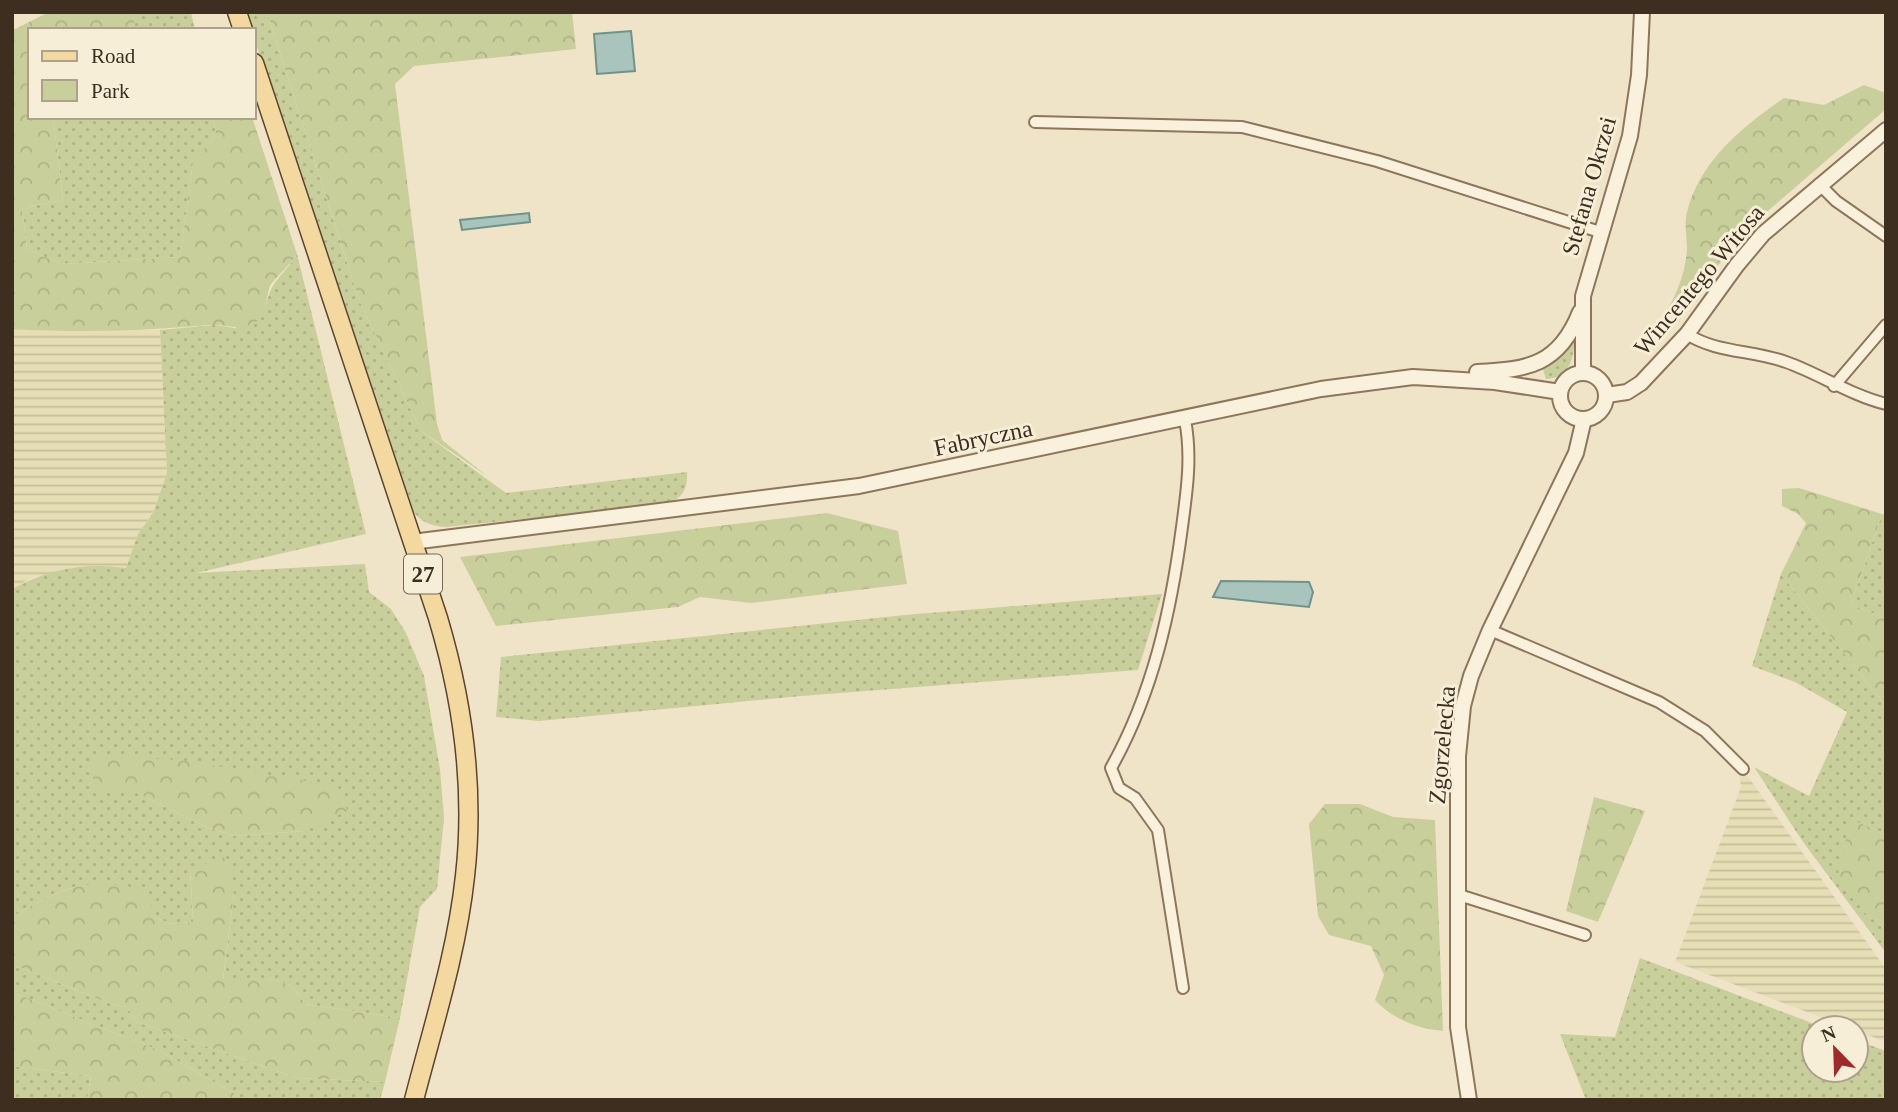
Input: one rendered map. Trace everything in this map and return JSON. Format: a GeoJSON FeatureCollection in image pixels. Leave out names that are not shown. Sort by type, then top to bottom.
{"type":"FeatureCollection","features":[{"type":"Feature","properties":{"kind":"main road","name":"27"},"geometry":{"type":"LineString","coordinates":[[256,70],[438,618],[458,695],[465,741],[468,830],[465,877],[452,953],[414,1100]]}},
{"type":"Feature","properties":{"kind":"street","name":"Stefana Okrzei"},"geometry":{"type":"LineString","coordinates":[[1583,373],[1582,308],[1600,232],[1630,136],[1639,75],[1642,12]]}},
{"type":"Feature","properties":{"kind":"street"},"geometry":{"type":"LineString","coordinates":[[1035,122],[1242,127],[1377,161],[1600,232]]}},
{"type":"Feature","properties":{"kind":"street","name":"Wincentego Witosa"},"geometry":{"type":"LineString","coordinates":[[1607,395],[1628,392],[1641,383],[1687,334],[1763,234],[1886,130]]}},
{"type":"Feature","properties":{"kind":"street"},"geometry":{"type":"LineString","coordinates":[[1819,184],[1836,201],[1886,236]]}},
{"type":"Feature","properties":{"kind":"street"},"geometry":{"type":"LineString","coordinates":[[1447,378],[1469,372],[1506,372],[1535,364],[1565,340],[1582,308]]}},
{"type":"Feature","properties":{"kind":"street"},"geometry":{"type":"LineString","coordinates":[[1834,386],[1886,325]]}},
{"type":"Feature","properties":{"kind":"street"},"geometry":{"type":"LineString","coordinates":[[1687,334],[1700,342],[1786,362],[1834,386],[1886,404]]}},
{"type":"Feature","properties":{"kind":"street"},"geometry":{"type":"LineString","coordinates":[[1583,373],[1597,377],[1607,395],[1602,410],[1584,419],[1566,411],[1560,392],[1568,378],[1583,373]]}},
{"type":"Feature","properties":{"kind":"street","name":"Fabryczna"},"geometry":{"type":"LineString","coordinates":[[412,542],[859,486],[1185,420],[1321,388],[1380,379],[1447,378],[1560,392]]}},
{"type":"Feature","properties":{"kind":"street","name":"Zgorzelecka"},"geometry":{"type":"LineString","coordinates":[[1469,1100],[1458,1027],[1458,755],[1463,706],[1471,676],[1490,630],[1583,435],[1584,419]]}},
{"type":"Feature","properties":{"kind":"street"},"geometry":{"type":"LineString","coordinates":[[1183,988],[1158,830],[1135,798],[1119,788],[1111,768],[1126,741],[1149,682],[1165,629],[1191,449],[1185,420]]}},
{"type":"Feature","properties":{"kind":"street"},"geometry":{"type":"LineString","coordinates":[[1490,630],[1659,702],[1704,731],[1743,769]]}},
{"type":"Feature","properties":{"kind":"street"},"geometry":{"type":"LineString","coordinates":[[1459,895],[1586,935]]}},
{"type":"Feature","properties":{"kind":"shaded area"},"geometry":{"type":"Polygon","coordinates":[[[12,329],[160,330],[167,473],[153,513],[138,534],[126,568],[33,577],[12,589],[12,329]]]}},
{"type":"Feature","properties":{"kind":"shaded area"},"geometry":{"type":"Polygon","coordinates":[[[1739,770],[1749,778],[1886,969],[1886,1042],[1870,1036],[1870,1014],[1812,1014],[1675,962],[1741,787],[1739,770]]]}},
{"type":"Feature","properties":{"kind":"green space"},"geometry":{"type":"Polygon","coordinates":[[[49,12],[132,12],[135,24],[128,28],[28,28],[28,119],[53,119],[63,200],[22,208],[27,249],[61,264],[180,257],[193,162],[216,135],[213,119],[253,119],[297,254],[270,286],[264,309],[257,321],[240,327],[210,325],[86,331],[12,329],[12,26],[15,29],[49,12]]]}},
{"type":"Feature","properties":{"kind":"green space"},"geometry":{"type":"Polygon","coordinates":[[[132,12],[191,12],[195,28],[128,28],[135,24],[132,12]]]}},
{"type":"Feature","properties":{"kind":"green space"},"geometry":{"type":"Polygon","coordinates":[[[245,12],[267,12],[359,300],[421,431],[506,493],[687,472],[686,485],[678,498],[660,505],[446,527],[428,524],[415,514],[408,504],[256,44],[256,28],[250,28],[245,12]]]}},
{"type":"Feature","properties":{"kind":"green space"},"geometry":{"type":"Polygon","coordinates":[[[267,12],[572,12],[576,49],[414,66],[395,84],[437,424],[442,440],[487,476],[421,431],[359,300],[267,12]]]}},
{"type":"Feature","properties":{"kind":"green space"},"geometry":{"type":"Polygon","coordinates":[[[1864,85],[1886,93],[1886,109],[1739,236],[1679,321],[1667,311],[1685,266],[1687,212],[1701,177],[1712,161],[1738,133],[1784,98],[1824,105],[1864,85]]]}},
{"type":"Feature","properties":{"kind":"green space"},"geometry":{"type":"Polygon","coordinates":[[[53,119],[213,119],[216,135],[193,163],[180,257],[61,264],[27,249],[22,208],[63,200],[53,119]]]}},
{"type":"Feature","properties":{"kind":"green space"},"geometry":{"type":"Polygon","coordinates":[[[297,254],[366,534],[196,573],[365,564],[369,592],[391,609],[406,633],[424,676],[440,769],[444,818],[437,889],[420,907],[400,1018],[305,1004],[291,985],[266,978],[223,980],[234,894],[190,870],[193,922],[171,924],[154,917],[148,897],[91,886],[64,890],[12,917],[12,589],[39,576],[67,569],[96,566],[126,568],[138,534],[153,513],[167,473],[160,330],[214,325],[235,328],[266,305],[275,283],[297,254]],[[133,791],[209,828],[235,836],[304,831],[133,791]]]}},
{"type":"Feature","properties":{"kind":"green space"},"geometry":{"type":"Polygon","coordinates":[[[1575,337],[1569,366],[1561,375],[1546,379],[1542,366],[1575,337]]]}},
{"type":"Feature","properties":{"kind":"green space"},"geometry":{"type":"Polygon","coordinates":[[[1799,488],[1882,514],[1851,604],[1886,619],[1886,706],[1781,574],[1806,523],[1798,514],[1782,506],[1782,489],[1799,488]]]}},
{"type":"Feature","properties":{"kind":"green space"},"geometry":{"type":"Polygon","coordinates":[[[827,513],[898,531],[907,584],[751,603],[700,597],[678,607],[496,626],[460,557],[827,513]]]}},
{"type":"Feature","properties":{"kind":"green space"},"geometry":{"type":"Polygon","coordinates":[[[1882,514],[1886,515],[1886,619],[1851,604],[1882,514]]]}},
{"type":"Feature","properties":{"kind":"green space"},"geometry":{"type":"Polygon","coordinates":[[[1781,574],[1886,706],[1886,835],[1852,820],[1863,911],[1886,930],[1886,953],[1803,842],[1754,767],[1809,796],[1847,712],[1795,682],[1752,666],[1781,574]]]}},
{"type":"Feature","properties":{"kind":"green space"},"geometry":{"type":"Polygon","coordinates":[[[1162,594],[1138,670],[801,696],[539,721],[496,717],[501,657],[905,615],[1162,594]]]}},
{"type":"Feature","properties":{"kind":"green space"},"geometry":{"type":"Polygon","coordinates":[[[93,755],[180,760],[337,786],[347,811],[304,831],[235,836],[209,828],[133,791],[93,790],[93,755]]]}},
{"type":"Feature","properties":{"kind":"green space"},"geometry":{"type":"Polygon","coordinates":[[[1594,797],[1645,811],[1598,922],[1566,911],[1594,797]]]}},
{"type":"Feature","properties":{"kind":"green space"},"geometry":{"type":"Polygon","coordinates":[[[1325,804],[1360,804],[1393,817],[1435,820],[1443,1031],[1406,1022],[1382,1007],[1375,1000],[1384,975],[1371,946],[1329,935],[1318,916],[1309,824],[1325,804]]]}},
{"type":"Feature","properties":{"kind":"green space"},"geometry":{"type":"Polygon","coordinates":[[[1851,819],[1886,835],[1886,930],[1863,911],[1838,872],[1851,819]]]}},
{"type":"Feature","properties":{"kind":"green space"},"geometry":{"type":"Polygon","coordinates":[[[226,857],[234,894],[223,979],[266,978],[291,985],[305,1004],[400,1018],[385,1082],[297,1078],[137,1022],[127,1007],[111,1004],[12,964],[12,917],[50,896],[75,887],[118,885],[142,891],[148,897],[154,917],[171,924],[193,922],[190,869],[226,857]]]}},
{"type":"Feature","properties":{"kind":"green space"},"geometry":{"type":"Polygon","coordinates":[[[1640,958],[1800,1019],[1800,1084],[1870,1084],[1870,1045],[1886,1051],[1886,1100],[1586,1100],[1560,1034],[1615,1037],[1640,958]]]}},
{"type":"Feature","properties":{"kind":"green space"},"geometry":{"type":"Polygon","coordinates":[[[12,964],[111,1004],[127,1007],[137,1022],[297,1078],[385,1082],[380,1100],[246,1100],[158,1050],[14,993],[12,964]]]}},
{"type":"Feature","properties":{"kind":"green space"},"geometry":{"type":"Polygon","coordinates":[[[12,992],[158,1050],[246,1100],[87,1100],[91,1076],[12,1066],[12,992]]]}},
{"type":"Feature","properties":{"kind":"green space"},"geometry":{"type":"Polygon","coordinates":[[[12,1066],[91,1076],[87,1100],[12,1100],[12,1066]]]}},
{"type":"Feature","properties":{"kind":"water"},"geometry":{"type":"Polygon","coordinates":[[[631,31],[635,71],[597,74],[594,34],[631,31]]]}},
{"type":"Feature","properties":{"kind":"water"},"geometry":{"type":"Polygon","coordinates":[[[529,213],[530,222],[462,230],[460,220],[529,213]]]}},
{"type":"Feature","properties":{"kind":"water"},"geometry":{"type":"Polygon","coordinates":[[[1221,581],[1309,582],[1313,592],[1309,607],[1213,597],[1221,581]]]}}]}
